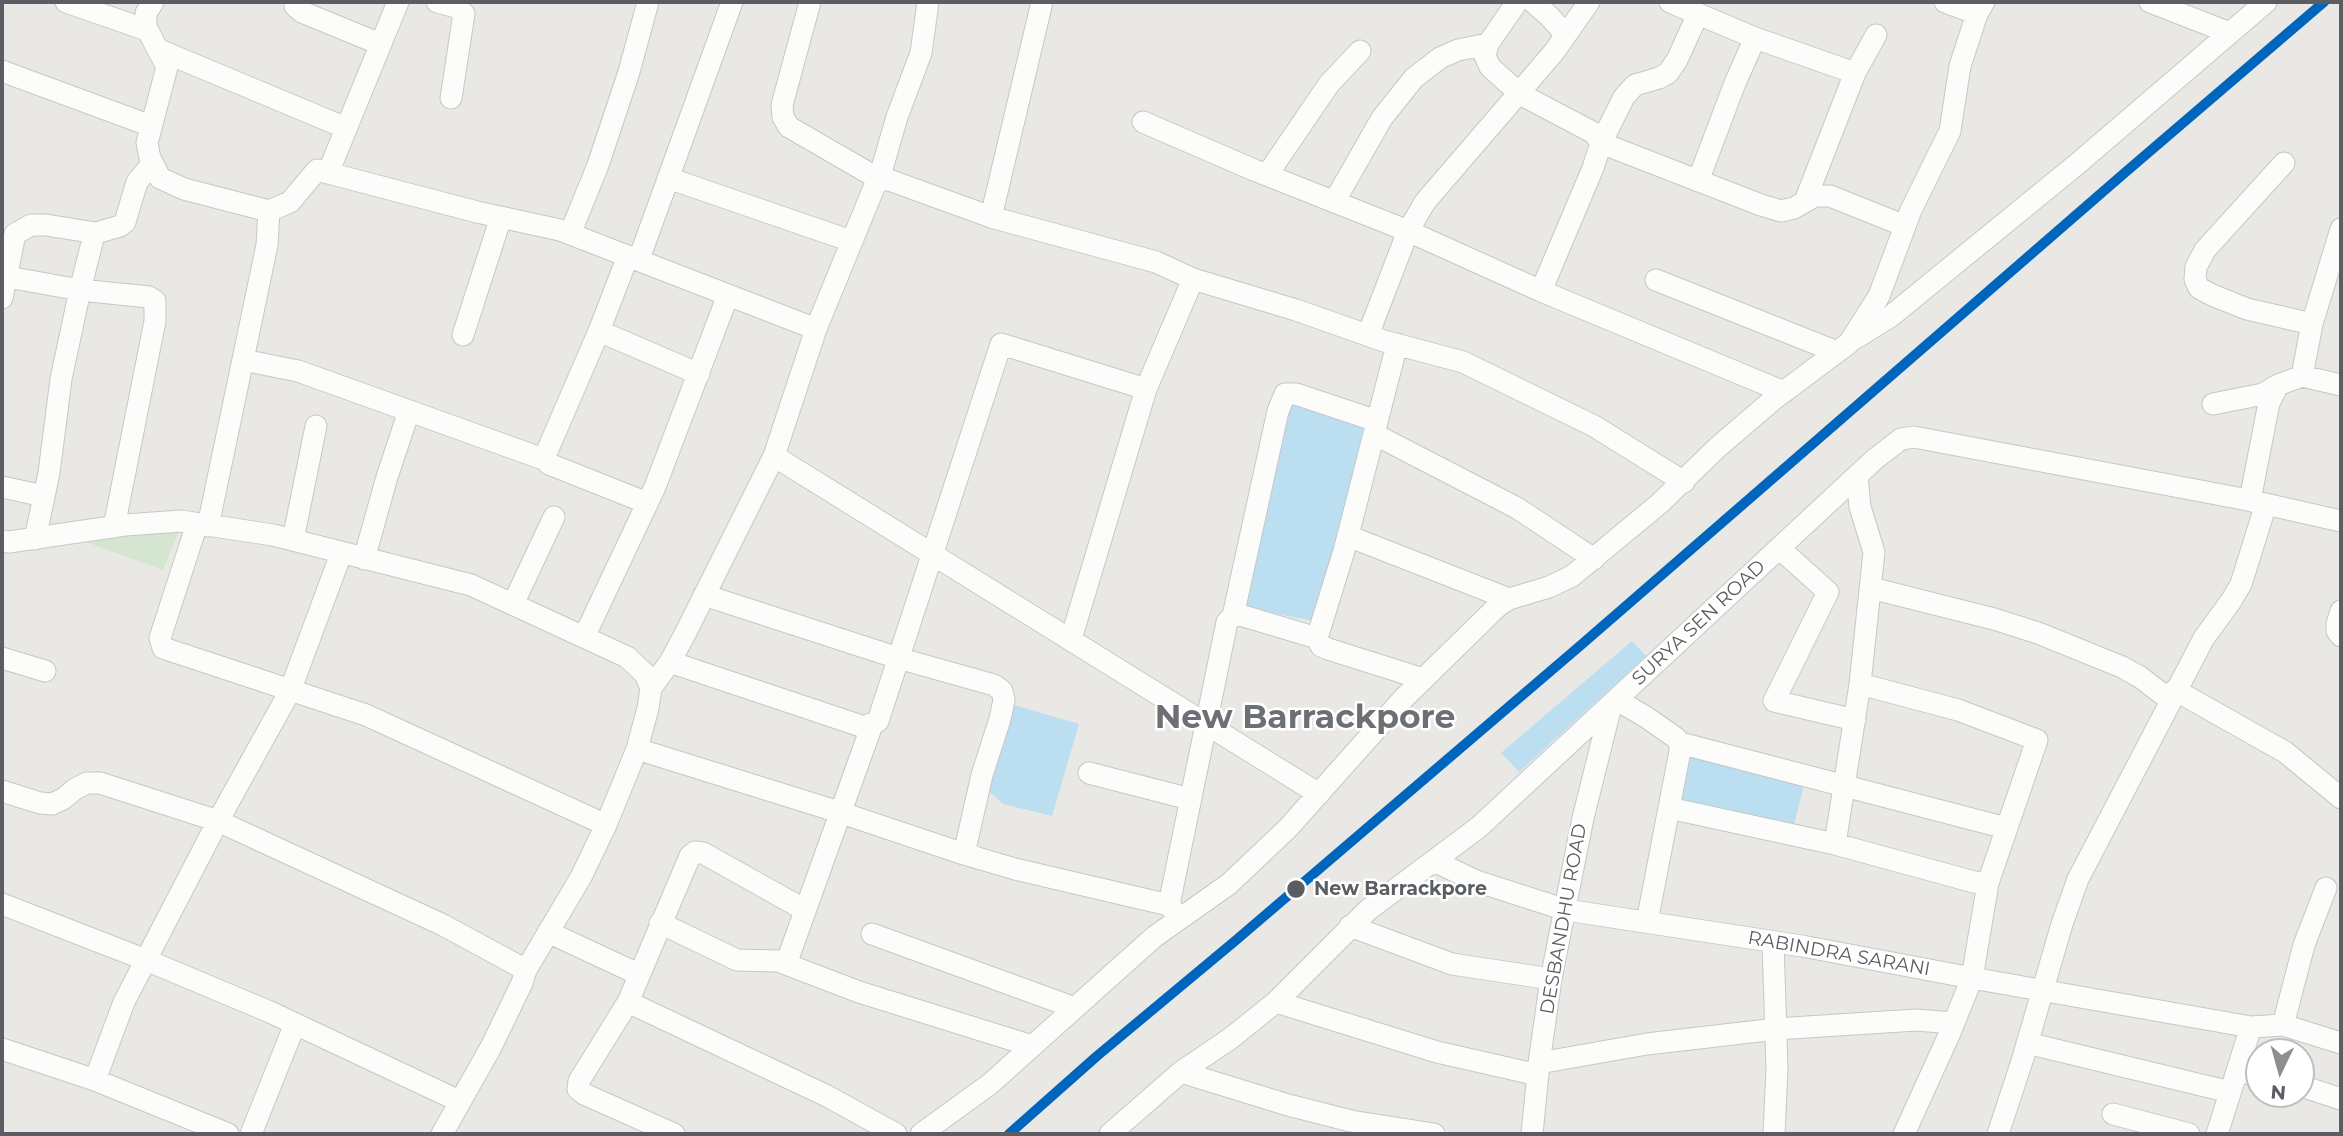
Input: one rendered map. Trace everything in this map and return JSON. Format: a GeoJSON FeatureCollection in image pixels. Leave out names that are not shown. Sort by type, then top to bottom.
{"type":"FeatureCollection","features":[{"type":"Feature","properties":{"kind":"street"},"geometry":{"type":"LineString","coordinates":[[66,2],[346,128]]}},
{"type":"Feature","properties":{"kind":"street"},"geometry":{"type":"LineString","coordinates":[[153,2],[146,13],[152,39],[167,67],[147,143],[152,163],[160,178],[184,189],[269,211],[290,202],[317,170],[569,234],[816,329]]}},
{"type":"Feature","properties":{"kind":"street"},"geometry":{"type":"LineString","coordinates":[[295,2],[295,6],[302,12],[380,44]]}},
{"type":"Feature","properties":{"kind":"street"},"geometry":{"type":"LineString","coordinates":[[328,173],[398,2]]}},
{"type":"Feature","properties":{"kind":"street"},"geometry":{"type":"LineString","coordinates":[[438,2],[456,7],[464,14],[452,98]]}},
{"type":"Feature","properties":{"kind":"street"},"geometry":{"type":"LineString","coordinates":[[569,234],[598,165],[629,72],[648,2]]}},
{"type":"Feature","properties":{"kind":"street"},"geometry":{"type":"LineString","coordinates":[[546,460],[545,456],[599,331],[668,178],[733,2]]}},
{"type":"Feature","properties":{"kind":"street"},"geometry":{"type":"LineString","coordinates":[[810,2],[782,105],[783,117],[789,127],[879,179],[991,218],[1156,262],[1193,279],[1397,344],[1463,362],[1594,426],[1684,482]]}},
{"type":"Feature","properties":{"kind":"street"},"geometry":{"type":"LineString","coordinates":[[442,1134],[491,1047],[522,984],[526,970],[581,877],[637,749],[651,688],[670,662],[774,456],[816,329],[879,179],[897,117],[921,53],[928,2]]}},
{"type":"Feature","properties":{"kind":"street"},"geometry":{"type":"LineString","coordinates":[[991,218],[1042,2]]}},
{"type":"Feature","properties":{"kind":"street"},"geometry":{"type":"LineString","coordinates":[[1517,2],[1488,44],[1485,56],[1490,67],[1520,94],[1594,133],[1601,143],[1781,211],[1794,208],[1815,196],[1830,196],[1905,226]]}},
{"type":"Feature","properties":{"kind":"street"},"geometry":{"type":"LineString","coordinates":[[1533,2],[1566,36]]}},
{"type":"Feature","properties":{"kind":"street"},"geometry":{"type":"LineString","coordinates":[[1368,335],[1408,231],[1425,202],[1520,94],[1589,2]]}},
{"type":"Feature","properties":{"kind":"street"},"geometry":{"type":"LineString","coordinates":[[1670,2],[1707,11],[1755,38],[1855,73]]}},
{"type":"Feature","properties":{"kind":"street"},"geometry":{"type":"LineString","coordinates":[[1843,347],[1879,296],[1905,226],[1950,131],[1960,66],[1980,8],[1945,2]]}},
{"type":"Feature","properties":{"kind":"street"},"geometry":{"type":"LineString","coordinates":[[2150,2],[2230,33]]}},
{"type":"Feature","properties":{"kind":"street"},"geometry":{"type":"LineString","coordinates":[[920,1134],[990,1084],[1154,937],[1174,912],[1229,884],[1288,828],[1404,698],[1498,606],[1509,599],[1549,587],[1572,576],[1594,559],[1684,482],[1718,447],[1784,392],[1843,347],[1891,316],[1985,240],[2266,2]]}},
{"type":"Feature","properties":{"kind":"street"},"geometry":{"type":"LineString","coordinates":[[1541,291],[1601,143],[1624,97],[1635,85],[1668,73],[1707,11]]}},
{"type":"Feature","properties":{"kind":"street"},"geometry":{"type":"LineString","coordinates":[[1805,201],[1855,73],[1876,35]]}},
{"type":"Feature","properties":{"kind":"street"},"geometry":{"type":"LineString","coordinates":[[1698,181],[1755,38]]}},
{"type":"Feature","properties":{"kind":"street"},"geometry":{"type":"LineString","coordinates":[[1334,202],[1382,118],[1414,78],[1440,58],[1458,50],[1488,44]]}},
{"type":"Feature","properties":{"kind":"street"},"geometry":{"type":"LineString","coordinates":[[1267,175],[1329,84],[1360,51]]}},
{"type":"Feature","properties":{"kind":"street"},"geometry":{"type":"LineString","coordinates":[[2,71],[151,125]]}},
{"type":"Feature","properties":{"kind":"street"},"geometry":{"type":"LineString","coordinates":[[1143,122],[1408,231],[1541,291],[1784,392]]}},
{"type":"Feature","properties":{"kind":"street"},"geometry":{"type":"LineString","coordinates":[[114,527],[155,321],[155,301],[149,297],[3,284],[15,234],[31,225],[96,233],[120,226],[125,222],[137,182],[152,163]]}},
{"type":"Feature","properties":{"kind":"street"},"geometry":{"type":"LineString","coordinates":[[2284,163],[2205,250],[2196,267],[2195,278],[2199,288],[2211,295],[2247,309],[2312,324]]}},
{"type":"Feature","properties":{"kind":"street"},"geometry":{"type":"LineString","coordinates":[[668,178],[851,241]]}},
{"type":"Feature","properties":{"kind":"street"},"geometry":{"type":"LineString","coordinates":[[269,211],[267,245],[243,360],[203,525],[160,644],[163,648],[366,715],[606,825]]}},
{"type":"Feature","properties":{"kind":"street"},"geometry":{"type":"LineString","coordinates":[[463,335],[501,217]]}},
{"type":"Feature","properties":{"kind":"street"},"geometry":{"type":"LineString","coordinates":[[2302,376],[2312,324],[2341,229]]}},
{"type":"Feature","properties":{"kind":"street"},"geometry":{"type":"LineString","coordinates":[[35,539],[54,439],[61,379],[80,290],[96,233]]}},
{"type":"Feature","properties":{"kind":"street"},"geometry":{"type":"LineString","coordinates":[[1071,639],[1146,389],[1193,279]]}},
{"type":"Feature","properties":{"kind":"street"},"geometry":{"type":"LineString","coordinates":[[1657,280],[1843,347]]}},
{"type":"Feature","properties":{"kind":"street"},"geometry":{"type":"LineString","coordinates":[[584,637],[647,503],[728,295]]}},
{"type":"Feature","properties":{"kind":"street"},"geometry":{"type":"LineString","coordinates":[[599,331],[699,374]]}},
{"type":"Feature","properties":{"kind":"street"},"geometry":{"type":"LineString","coordinates":[[670,662],[864,727],[872,725],[878,721],[1001,344],[1146,389]]}},
{"type":"Feature","properties":{"kind":"street"},"geometry":{"type":"LineString","coordinates":[[1397,344],[1348,536],[1317,638],[1321,646],[1328,649],[1423,679]]}},
{"type":"Feature","properties":{"kind":"street"},"geometry":{"type":"LineString","coordinates":[[243,360],[299,372],[410,411],[546,460],[549,464],[647,503]]}},
{"type":"Feature","properties":{"kind":"street"},"geometry":{"type":"LineString","coordinates":[[2213,404],[2263,394],[2302,376],[2341,385]]}},
{"type":"Feature","properties":{"kind":"street"},"geometry":{"type":"LineString","coordinates":[[1998,1134],[2078,879],[2204,638],[2241,584],[2258,502],[2269,403],[2278,385]]}},
{"type":"Feature","properties":{"kind":"street"},"geometry":{"type":"LineString","coordinates":[[1174,912],[1190,799],[1227,622],[1233,616],[1278,411],[1285,394],[1296,394],[1375,427],[1517,508],[1594,559]]}},
{"type":"Feature","properties":{"kind":"street"},"geometry":{"type":"LineString","coordinates":[[364,559],[387,477],[410,411]]}},
{"type":"Feature","properties":{"kind":"street"},"geometry":{"type":"LineString","coordinates":[[293,540],[316,426]]}},
{"type":"Feature","properties":{"kind":"street","name":"SURYA SEN ROAD"},"geometry":{"type":"LineString","coordinates":[[1110,1134],[1131,1124],[1155,1094],[1181,1072],[1231,1038],[1276,1002],[1368,910],[1479,827],[1857,476],[1901,439],[1914,437],[2258,502],[2341,521]]}},
{"type":"Feature","properties":{"kind":"street"},"geometry":{"type":"LineString","coordinates":[[774,456],[1319,794]]}},
{"type":"Feature","properties":{"kind":"street"},"geometry":{"type":"LineString","coordinates":[[1835,844],[1860,684],[1874,552],[1860,507],[1857,476]]}},
{"type":"Feature","properties":{"kind":"street"},"geometry":{"type":"LineString","coordinates":[[2,487],[44,496]]}},
{"type":"Feature","properties":{"kind":"street"},"geometry":{"type":"LineString","coordinates":[[513,604],[554,517]]}},
{"type":"Feature","properties":{"kind":"street"},"geometry":{"type":"LineString","coordinates":[[2,541],[181,522],[273,535],[471,585],[627,657],[645,674],[651,688]]}},
{"type":"Feature","properties":{"kind":"street"},"geometry":{"type":"LineString","coordinates":[[1348,536],[1509,599]]}},
{"type":"Feature","properties":{"kind":"street"},"geometry":{"type":"LineString","coordinates":[[1779,548],[1828,592],[1774,701],[1855,720]]}},
{"type":"Feature","properties":{"kind":"street"},"geometry":{"type":"LineString","coordinates":[[95,1080],[124,1002],[218,821],[290,691],[341,554]]}},
{"type":"Feature","properties":{"kind":"street"},"geometry":{"type":"LineString","coordinates":[[1871,588],[1994,619],[2038,633],[2122,667],[2285,752],[2341,798]]}},
{"type":"Feature","properties":{"kind":"street"},"geometry":{"type":"LineString","coordinates":[[704,595],[898,658],[994,685],[1002,691],[1002,710],[982,775],[964,854]]}},
{"type":"Feature","properties":{"kind":"street"},"geometry":{"type":"LineString","coordinates":[[2341,611],[2337,631],[2341,636]]}},
{"type":"Feature","properties":{"kind":"street"},"geometry":{"type":"LineString","coordinates":[[1233,616],[1240,615],[1317,638]]}},
{"type":"Feature","properties":{"kind":"street"},"geometry":{"type":"LineString","coordinates":[[2,658],[46,671]]}},
{"type":"Feature","properties":{"kind":"street"},"geometry":{"type":"LineString","coordinates":[[1860,684],[1958,710],[2036,740],[1988,883],[1972,978],[1904,1134]]}},
{"type":"Feature","properties":{"kind":"street"},"geometry":{"type":"LineString","coordinates":[[1614,703],[1646,716],[1680,743],[2007,828]]}},
{"type":"Feature","properties":{"kind":"street","name":"DESBANDHU ROAD"},"geometry":{"type":"LineString","coordinates":[[1532,1134],[1552,979],[1583,818],[1614,703]]}},
{"type":"Feature","properties":{"kind":"street"},"geometry":{"type":"LineString","coordinates":[[786,964],[872,725]]}},
{"type":"Feature","properties":{"kind":"street"},"geometry":{"type":"LineString","coordinates":[[1647,922],[1680,743]]}},
{"type":"Feature","properties":{"kind":"street"},"geometry":{"type":"LineString","coordinates":[[637,749],[964,854],[1174,912]]}},
{"type":"Feature","properties":{"kind":"street"},"geometry":{"type":"LineString","coordinates":[[1089,773],[1190,799]]}},
{"type":"Feature","properties":{"kind":"street"},"geometry":{"type":"LineString","coordinates":[[2,791],[52,804],[87,783],[100,783],[218,821],[443,925],[526,970]]}},
{"type":"Feature","properties":{"kind":"street"},"geometry":{"type":"LineString","coordinates":[[1669,808],[1835,844],[1974,882],[1988,883]]}},
{"type":"Feature","properties":{"kind":"street"},"geometry":{"type":"LineString","coordinates":[[674,1134],[578,1089],[579,1081],[628,1002],[690,856],[695,852],[703,853],[805,909]]}},
{"type":"Feature","properties":{"kind":"street","name":"RABINDRA SARANI"},"geometry":{"type":"LineString","coordinates":[[1434,861],[1488,886],[1566,910],[1773,942],[2251,1027],[2283,1025]]}},
{"type":"Feature","properties":{"kind":"street"},"geometry":{"type":"LineString","coordinates":[[2326,888],[2304,945],[2283,1025],[2341,1043]]}},
{"type":"Feature","properties":{"kind":"street"},"geometry":{"type":"LineString","coordinates":[[2,904],[146,960],[295,1024],[459,1101]]}},
{"type":"Feature","properties":{"kind":"street"},"geometry":{"type":"LineString","coordinates":[[660,923],[737,960],[771,960],[786,964],[859,992],[1032,1046]]}},
{"type":"Feature","properties":{"kind":"street"},"geometry":{"type":"LineString","coordinates":[[1350,926],[1452,964],[1552,979]]}},
{"type":"Feature","properties":{"kind":"street"},"geometry":{"type":"LineString","coordinates":[[548,932],[638,974]]}},
{"type":"Feature","properties":{"kind":"street"},"geometry":{"type":"LineString","coordinates":[[872,934],[1075,1007]]}},
{"type":"Feature","properties":{"kind":"street"},"geometry":{"type":"LineString","coordinates":[[1773,942],[1777,1068],[1773,1134]]}},
{"type":"Feature","properties":{"kind":"street"},"geometry":{"type":"LineString","coordinates":[[628,1002],[827,1096],[896,1134]]}},
{"type":"Feature","properties":{"kind":"street"},"geometry":{"type":"LineString","coordinates":[[1276,1002],[1437,1052],[1539,1069],[1647,1044],[1776,1029],[1916,1020],[1954,1023]]}},
{"type":"Feature","properties":{"kind":"street"},"geometry":{"type":"LineString","coordinates":[[251,1134],[295,1024]]}},
{"type":"Feature","properties":{"kind":"street"},"geometry":{"type":"LineString","coordinates":[[2217,1134],[2251,1027]]}},
{"type":"Feature","properties":{"kind":"street"},"geometry":{"type":"LineString","coordinates":[[2027,1043],[2230,1092]]}},
{"type":"Feature","properties":{"kind":"street"},"geometry":{"type":"LineString","coordinates":[[2,1049],[95,1080],[228,1134]]}},
{"type":"Feature","properties":{"kind":"street"},"geometry":{"type":"LineString","coordinates":[[2237,1070],[2245,1072]]}},
{"type":"Feature","properties":{"kind":"street"},"geometry":{"type":"LineString","coordinates":[[1181,1072],[1288,1105],[1350,1128],[1434,1134]]}},
{"type":"Feature","properties":{"kind":"street"},"geometry":{"type":"LineString","coordinates":[[2315,1091],[2341,1099]]}},
{"type":"Feature","properties":{"kind":"street"},"geometry":{"type":"LineString","coordinates":[[2113,1114],[2189,1134]]}},
{"type":"Feature","properties":{"kind":"green space"},"geometry":{"type":"Polygon","coordinates":[[[181,525],[163,570],[86,542],[89,535],[181,525]]]}},
{"type":"Feature","properties":{"kind":"water"},"geometry":{"type":"Polygon","coordinates":[[[1288,400],[1365,420],[1343,521],[1312,621],[1241,606],[1288,400]]]}},
{"type":"Feature","properties":{"kind":"water"},"geometry":{"type":"Polygon","coordinates":[[[1632,641],[1646,656],[1519,772],[1501,753],[1632,641]]]}},
{"type":"Feature","properties":{"kind":"water"},"geometry":{"type":"Polygon","coordinates":[[[1011,704],[1079,724],[1052,816],[1003,804],[983,786],[1011,704]]]}},
{"type":"Feature","properties":{"kind":"water"},"geometry":{"type":"Polygon","coordinates":[[[1687,751],[1805,782],[1793,828],[1676,801],[1687,751]]]}},
{"type":"Feature","properties":{"kind":"transit line"},"geometry":{"type":"LineString","coordinates":[[1009,1134],[1097,1056],[1581,645],[2324,2]]}},
{"type":"Feature","properties":{"kind":"place","name":"New Barrackpore"},"geometry":{"type":"Point","coordinates":[1296,889]}},
{"type":"Feature","properties":{"kind":"district","name":"New Barrackpore"},"geometry":{"type":"Point","coordinates":[1305,718]}}]}
